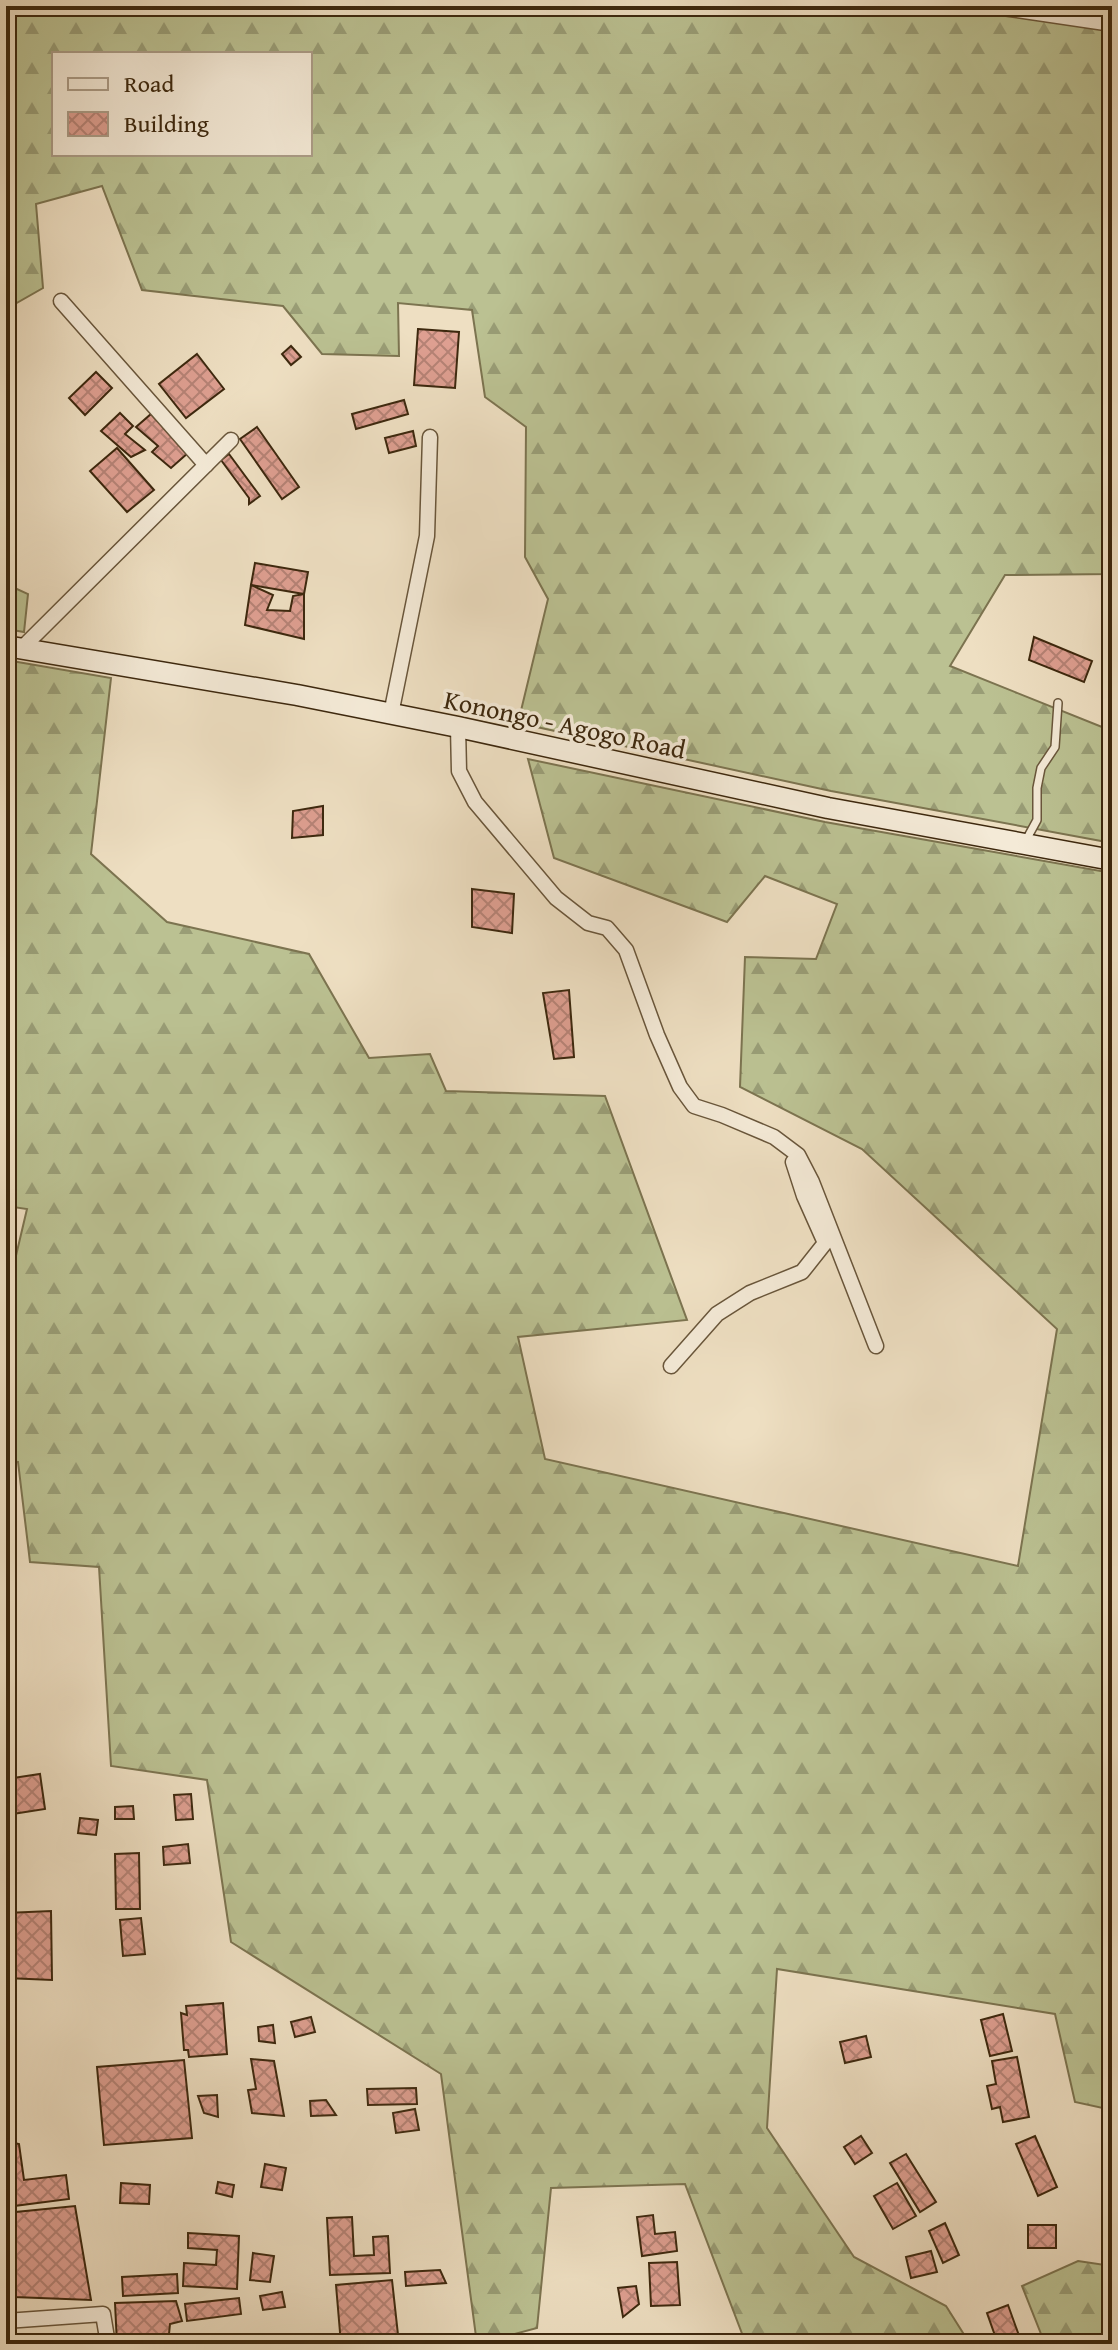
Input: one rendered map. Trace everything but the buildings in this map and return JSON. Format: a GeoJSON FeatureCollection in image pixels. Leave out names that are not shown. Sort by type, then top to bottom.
{"type":"FeatureCollection","features":[{"type":"Feature","properties":{"kind":"main road","name":"Konongo - Agogo Road"},"geometry":{"type":"LineString","coordinates":[[14,647],[297,695],[828,808],[1112,860]]}},
{"type":"Feature","properties":{"kind":"street"},"geometry":{"type":"LineString","coordinates":[[989,6],[1112,24]]}},
{"type":"Feature","properties":{"kind":"street"},"geometry":{"type":"LineString","coordinates":[[61,301],[206,465]]}},
{"type":"Feature","properties":{"kind":"street"},"geometry":{"type":"LineString","coordinates":[[391,714],[427,536],[430,437]]}},
{"type":"Feature","properties":{"kind":"street"},"geometry":{"type":"LineString","coordinates":[[14,647],[231,440]]}},
{"type":"Feature","properties":{"kind":"street"},"geometry":{"type":"LineString","coordinates":[[458,727],[459,771],[475,802],[556,898],[588,923],[607,928],[626,950],[657,1035],[680,1087],[694,1106],[774,1137],[798,1155],[812,1182],[876,1346]]}},
{"type":"Feature","properties":{"kind":"street"},"geometry":{"type":"LineString","coordinates":[[671,1366],[717,1314],[750,1293],[802,1272],[825,1243],[793,1162]]}},
{"type":"Feature","properties":{"kind":"street"},"geometry":{"type":"LineString","coordinates":[[6,2321],[103,2314],[108,2344]]}},
{"type":"Feature","properties":{"kind":"lane"},"geometry":{"type":"LineString","coordinates":[[1024,844],[1037,820],[1037,788],[1041,768],[1055,747],[1058,703]]}},
{"type":"Feature","properties":{"kind":"green space"},"geometry":{"type":"Polygon","coordinates":[[[6,6],[1112,6],[1112,574],[1005,575],[950,666],[1112,731],[1112,843],[831,791],[518,723],[548,599],[525,557],[526,427],[485,397],[472,310],[398,303],[399,356],[322,354],[283,306],[142,290],[102,186],[36,204],[43,288],[6,309],[6,6]]]}},
{"type":"Feature","properties":{"kind":"green space"},"geometry":{"type":"Polygon","coordinates":[[[6,584],[28,594],[24,632],[6,629],[6,584]]]}},
{"type":"Feature","properties":{"kind":"green space"},"geometry":{"type":"Polygon","coordinates":[[[6,660],[111,678],[91,854],[167,922],[309,954],[369,1058],[430,1054],[446,1091],[605,1096],[687,1320],[518,1337],[545,1459],[1018,1566],[1057,1329],[862,1149],[740,1087],[745,957],[816,959],[837,904],[765,876],[727,922],[554,858],[528,759],[825,822],[1112,873],[1112,2110],[1075,2102],[1055,2014],[777,1969],[767,2128],[854,2257],[946,2306],[970,2344],[746,2344],[685,2184],[551,2188],[537,2328],[477,2344],[441,2074],[231,1942],[207,1780],[111,1766],[99,1567],[30,1562],[18,1462],[6,1461],[6,1298],[27,1209],[6,1206],[6,660]]]}},
{"type":"Feature","properties":{"kind":"green space"},"geometry":{"type":"Polygon","coordinates":[[[1078,2261],[1112,2266],[1112,2344],[1045,2344],[1022,2286],[1078,2261]]]}}]}
